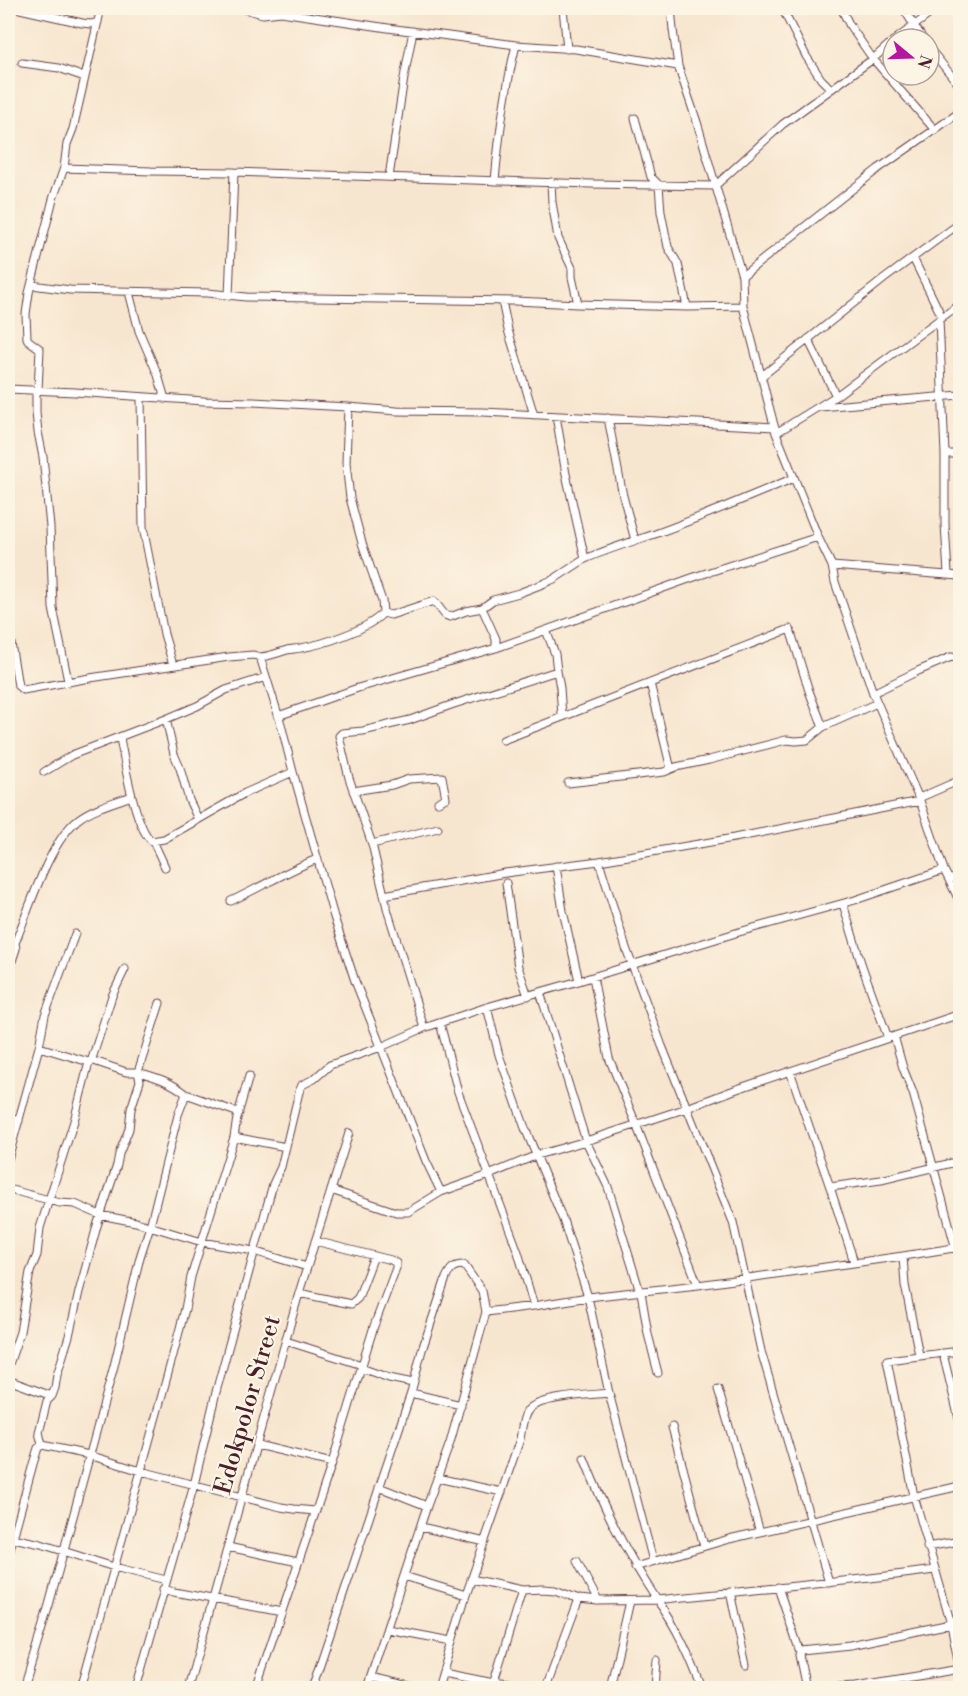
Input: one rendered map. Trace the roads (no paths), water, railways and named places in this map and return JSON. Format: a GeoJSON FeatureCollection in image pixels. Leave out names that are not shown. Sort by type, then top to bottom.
{"type":"FeatureCollection","features":[{"type":"Feature","properties":{"kind":"street"},"geometry":{"type":"LineString","coordinates":[[68,681],[53,608],[50,527],[36,413],[40,349],[28,340],[27,302],[53,199],[64,168],[67,144],[73,129],[101,8]]}},
{"type":"Feature","properties":{"kind":"street"},"geometry":{"type":"LineString","coordinates":[[240,8],[263,14],[281,12],[413,32],[567,49],[678,66]]}},
{"type":"Feature","properties":{"kind":"street"},"geometry":{"type":"LineString","coordinates":[[563,8],[567,49]]}},
{"type":"Feature","properties":{"kind":"street"},"geometry":{"type":"LineString","coordinates":[[671,8],[678,66],[697,122],[742,276],[743,306],[776,430],[818,537],[832,566],[835,582],[873,693],[920,800],[944,870],[960,902]]}},
{"type":"Feature","properties":{"kind":"street"},"geometry":{"type":"LineString","coordinates":[[782,8],[806,56],[821,79],[831,89]]}},
{"type":"Feature","properties":{"kind":"street"},"geometry":{"type":"LineString","coordinates":[[841,8],[850,26],[873,59],[935,130]]}},
{"type":"Feature","properties":{"kind":"street"},"geometry":{"type":"LineString","coordinates":[[903,8],[914,25]]}},
{"type":"Feature","properties":{"kind":"street"},"geometry":{"type":"LineString","coordinates":[[911,27],[938,8]]}},
{"type":"Feature","properties":{"kind":"street"},"geometry":{"type":"LineString","coordinates":[[20,9],[82,23],[98,22]]}},
{"type":"Feature","properties":{"kind":"street"},"geometry":{"type":"LineString","coordinates":[[389,177],[400,98],[413,32]]}},
{"type":"Feature","properties":{"kind":"street"},"geometry":{"type":"LineString","coordinates":[[495,181],[507,84],[516,45]]}},
{"type":"Feature","properties":{"kind":"street"},"geometry":{"type":"LineString","coordinates":[[64,168],[715,186],[783,124],[881,52]]}},
{"type":"Feature","properties":{"kind":"street"},"geometry":{"type":"LineString","coordinates":[[22,63],[59,68],[84,77]]}},
{"type":"Feature","properties":{"kind":"street"},"geometry":{"type":"LineString","coordinates":[[941,63],[960,86]]}},
{"type":"Feature","properties":{"kind":"street"},"geometry":{"type":"LineString","coordinates":[[742,276],[878,169],[960,112]]}},
{"type":"Feature","properties":{"kind":"street"},"geometry":{"type":"LineString","coordinates":[[635,118],[651,177],[659,185],[661,212],[668,247],[678,264],[687,307]]}},
{"type":"Feature","properties":{"kind":"street"},"geometry":{"type":"LineString","coordinates":[[229,296],[234,172]]}},
{"type":"Feature","properties":{"kind":"street"},"geometry":{"type":"LineString","coordinates":[[551,182],[558,238],[572,268],[578,304]]}},
{"type":"Feature","properties":{"kind":"street"},"geometry":{"type":"LineString","coordinates":[[762,376],[958,225],[960,236]]}},
{"type":"Feature","properties":{"kind":"street"},"geometry":{"type":"LineString","coordinates":[[913,258],[941,318],[948,574]]}},
{"type":"Feature","properties":{"kind":"street"},"geometry":{"type":"LineString","coordinates":[[32,285],[70,290],[208,293],[229,296],[687,307],[743,306]]}},
{"type":"Feature","properties":{"kind":"street"},"geometry":{"type":"LineString","coordinates":[[129,292],[140,331],[165,399]]}},
{"type":"Feature","properties":{"kind":"street"},"geometry":{"type":"LineString","coordinates":[[502,301],[508,330],[534,415]]}},
{"type":"Feature","properties":{"kind":"street"},"geometry":{"type":"LineString","coordinates":[[8,389],[397,411],[483,412],[608,418],[776,430],[836,396],[960,304]]}},
{"type":"Feature","properties":{"kind":"street"},"geometry":{"type":"LineString","coordinates":[[808,339],[836,396]]}},
{"type":"Feature","properties":{"kind":"street"},"geometry":{"type":"LineString","coordinates":[[819,407],[960,395]]}},
{"type":"Feature","properties":{"kind":"street"},"geometry":{"type":"LineString","coordinates":[[141,397],[142,527],[164,634],[173,665]]}},
{"type":"Feature","properties":{"kind":"street"},"geometry":{"type":"LineString","coordinates":[[8,624],[19,688],[23,690],[173,665],[253,655],[271,656],[322,643],[378,619],[383,613],[382,601],[362,543],[350,498],[346,462],[348,407]]}},
{"type":"Feature","properties":{"kind":"street"},"geometry":{"type":"LineString","coordinates":[[556,416],[585,559]]}},
{"type":"Feature","properties":{"kind":"street"},"geometry":{"type":"LineString","coordinates":[[608,418],[623,496],[635,540]]}},
{"type":"Feature","properties":{"kind":"street"},"geometry":{"type":"LineString","coordinates":[[945,454],[960,454]]}},
{"type":"Feature","properties":{"kind":"street"},"geometry":{"type":"LineString","coordinates":[[383,613],[391,615],[434,601],[445,615],[450,617],[482,608],[493,600],[519,593],[554,579],[585,559],[721,509],[794,478]]}},
{"type":"Feature","properties":{"kind":"street"},"geometry":{"type":"LineString","coordinates":[[278,716],[358,688],[496,648],[700,575],[818,537]]}},
{"type":"Feature","properties":{"kind":"street"},"geometry":{"type":"LineString","coordinates":[[832,566],[960,576]]}},
{"type":"Feature","properties":{"kind":"street"},"geometry":{"type":"LineString","coordinates":[[482,608],[496,639],[496,648]]}},
{"type":"Feature","properties":{"kind":"street"},"geometry":{"type":"LineString","coordinates":[[503,740],[790,629],[808,691],[823,727]]}},
{"type":"Feature","properties":{"kind":"street"},"geometry":{"type":"LineString","coordinates":[[546,630],[555,654],[562,716]]}},
{"type":"Feature","properties":{"kind":"street"},"geometry":{"type":"LineString","coordinates":[[260,657],[317,859],[355,981],[426,1161],[441,1192]]}},
{"type":"Feature","properties":{"kind":"street"},"geometry":{"type":"LineString","coordinates":[[873,693],[951,657],[960,661]]}},
{"type":"Feature","properties":{"kind":"street"},"geometry":{"type":"LineString","coordinates":[[424,1028],[404,968],[372,844],[353,791],[339,736],[342,733],[363,731],[410,720],[450,705],[557,672]]}},
{"type":"Feature","properties":{"kind":"street"},"geometry":{"type":"LineString","coordinates":[[44,772],[72,755],[197,706],[226,690],[266,677]]}},
{"type":"Feature","properties":{"kind":"street"},"geometry":{"type":"LineString","coordinates":[[650,683],[671,769]]}},
{"type":"Feature","properties":{"kind":"street"},"geometry":{"type":"LineString","coordinates":[[568,783],[647,774],[786,740],[807,740],[823,727],[878,703]]}},
{"type":"Feature","properties":{"kind":"street"},"geometry":{"type":"LineString","coordinates":[[166,719],[174,754],[189,800],[198,819]]}},
{"type":"Feature","properties":{"kind":"street"},"geometry":{"type":"LineString","coordinates":[[120,738],[132,796],[143,831],[147,838],[153,841],[164,839],[244,793],[293,772]]}},
{"type":"Feature","properties":{"kind":"street"},"geometry":{"type":"LineString","coordinates":[[353,791],[392,785],[409,779],[442,777],[446,798],[438,802]]}},
{"type":"Feature","properties":{"kind":"street"},"geometry":{"type":"LineString","coordinates":[[384,895],[505,873],[599,861],[734,838],[920,800],[960,780]]}},
{"type":"Feature","properties":{"kind":"street"},"geometry":{"type":"LineString","coordinates":[[8,973],[16,949],[15,943],[50,857],[70,828],[79,819],[97,809],[132,796]]}},
{"type":"Feature","properties":{"kind":"street"},"geometry":{"type":"LineString","coordinates":[[372,844],[438,828]]}},
{"type":"Feature","properties":{"kind":"street"},"geometry":{"type":"LineString","coordinates":[[153,841],[165,867]]}},
{"type":"Feature","properties":{"kind":"street"},"geometry":{"type":"LineString","coordinates":[[231,901],[317,859]]}},
{"type":"Feature","properties":{"kind":"street"},"geometry":{"type":"LineString","coordinates":[[599,861],[626,948],[662,1046],[733,1222],[760,1351],[829,1583]]}},
{"type":"Feature","properties":{"kind":"street"},"geometry":{"type":"LineString","coordinates":[[556,866],[563,911],[579,981]]}},
{"type":"Feature","properties":{"kind":"street"},"geometry":{"type":"LineString","coordinates":[[136,1689],[194,1485],[254,1251],[273,1184],[281,1167],[302,1085],[314,1079],[330,1065],[381,1047],[424,1028],[739,932],[843,904],[944,870]]}},
{"type":"Feature","properties":{"kind":"street"},"geometry":{"type":"LineString","coordinates":[[950,880],[960,875]]}},
{"type":"Feature","properties":{"kind":"street"},"geometry":{"type":"LineString","coordinates":[[507,883],[518,967],[528,996]]}},
{"type":"Feature","properties":{"kind":"street"},"geometry":{"type":"LineString","coordinates":[[486,1312],[958,1248],[913,1093],[862,966],[843,904]]}},
{"type":"Feature","properties":{"kind":"street"},"geometry":{"type":"LineString","coordinates":[[8,1159],[39,1047],[45,1015],[75,934]]}},
{"type":"Feature","properties":{"kind":"street"},"geometry":{"type":"LineString","coordinates":[[8,938],[15,943]]}},
{"type":"Feature","properties":{"kind":"street"},"geometry":{"type":"LineString","coordinates":[[8,1367],[20,1332],[30,1272],[37,1255],[40,1228],[74,1121],[82,1084],[112,996],[125,969]]}},
{"type":"Feature","properties":{"kind":"street"},"geometry":{"type":"LineString","coordinates":[[593,977],[609,1058],[698,1285]]}},
{"type":"Feature","properties":{"kind":"street"},"geometry":{"type":"LineString","coordinates":[[540,992],[586,1141],[608,1187],[640,1292],[658,1373]]}},
{"type":"Feature","properties":{"kind":"street"},"geometry":{"type":"LineString","coordinates":[[42,1445],[39,1432],[47,1401],[55,1388],[100,1215],[129,1129],[131,1109],[140,1081],[138,1072],[160,1003]]}},
{"type":"Feature","properties":{"kind":"street"},"geometry":{"type":"LineString","coordinates":[[487,1007],[499,1055],[562,1220],[588,1297],[609,1393],[653,1562]]}},
{"type":"Feature","properties":{"kind":"street"},"geometry":{"type":"LineString","coordinates":[[331,1190],[396,1212],[408,1212],[441,1192],[537,1155],[687,1108],[960,1014]]}},
{"type":"Feature","properties":{"kind":"street"},"geometry":{"type":"LineString","coordinates":[[440,1023],[458,1092],[518,1252],[534,1306]]}},
{"type":"Feature","properties":{"kind":"street"},"geometry":{"type":"LineString","coordinates":[[39,1047],[126,1072],[138,1072],[161,1078],[186,1094],[238,1113]]}},
{"type":"Feature","properties":{"kind":"street"},"geometry":{"type":"LineString","coordinates":[[790,1071],[854,1262]]}},
{"type":"Feature","properties":{"kind":"street"},"geometry":{"type":"LineString","coordinates":[[81,1689],[185,1309],[191,1277],[234,1137],[238,1113],[249,1076]]}},
{"type":"Feature","properties":{"kind":"street"},"geometry":{"type":"LineString","coordinates":[[24,1689],[35,1657],[114,1366],[178,1115],[186,1094]]}},
{"type":"Feature","properties":{"kind":"street"},"geometry":{"type":"LineString","coordinates":[[8,1117],[19,1121]]}},
{"type":"Feature","properties":{"kind":"street","name":"Edokpolor Street"},"geometry":{"type":"LineString","coordinates":[[188,1689],[299,1293],[349,1133]]}},
{"type":"Feature","properties":{"kind":"street"},"geometry":{"type":"LineString","coordinates":[[234,1137],[286,1147]]}},
{"type":"Feature","properties":{"kind":"street"},"geometry":{"type":"LineString","coordinates":[[830,1187],[881,1180],[960,1161]]}},
{"type":"Feature","properties":{"kind":"street"},"geometry":{"type":"LineString","coordinates":[[8,1189],[60,1203],[75,1204],[100,1215],[136,1222],[202,1242],[254,1251],[307,1268]]}},
{"type":"Feature","properties":{"kind":"street"},"geometry":{"type":"LineString","coordinates":[[256,1689],[332,1462],[374,1326],[396,1268],[396,1263],[391,1260],[315,1241]]}},
{"type":"Feature","properties":{"kind":"street"},"geometry":{"type":"LineString","coordinates":[[299,1293],[351,1304],[357,1298],[374,1256]]}},
{"type":"Feature","properties":{"kind":"street"},"geometry":{"type":"LineString","coordinates":[[903,1256],[905,1285],[919,1355]]}},
{"type":"Feature","properties":{"kind":"street"},"geometry":{"type":"LineString","coordinates":[[312,1689],[411,1393],[422,1350],[446,1278],[449,1270],[455,1265],[464,1265],[482,1291],[486,1312],[461,1405],[367,1689]]}},
{"type":"Feature","properties":{"kind":"street"},"geometry":{"type":"LineString","coordinates":[[286,1341],[362,1366],[389,1378],[413,1383]]}},
{"type":"Feature","properties":{"kind":"street"},"geometry":{"type":"LineString","coordinates":[[821,1689],[960,1670],[951,1624],[914,1496],[887,1360],[960,1351]]}},
{"type":"Feature","properties":{"kind":"street"},"geometry":{"type":"LineString","coordinates":[[943,1354],[960,1423]]}},
{"type":"Feature","properties":{"kind":"street"},"geometry":{"type":"LineString","coordinates":[[8,1380],[52,1396]]}},
{"type":"Feature","properties":{"kind":"street"},"geometry":{"type":"LineString","coordinates":[[718,1389],[760,1532]]}},
{"type":"Feature","properties":{"kind":"street"},"geometry":{"type":"LineString","coordinates":[[411,1393],[461,1405]]}},
{"type":"Feature","properties":{"kind":"street"},"geometry":{"type":"LineString","coordinates":[[438,1689],[471,1579],[520,1439],[524,1416],[529,1408],[540,1403],[609,1393]]}},
{"type":"Feature","properties":{"kind":"street"},"geometry":{"type":"LineString","coordinates":[[672,1427],[704,1546]]}},
{"type":"Feature","properties":{"kind":"street"},"geometry":{"type":"LineString","coordinates":[[257,1444],[332,1462]]}},
{"type":"Feature","properties":{"kind":"street"},"geometry":{"type":"LineString","coordinates":[[42,1445],[89,1455],[194,1485],[294,1509],[315,1510]]}},
{"type":"Feature","properties":{"kind":"street"},"geometry":{"type":"LineString","coordinates":[[8,1558],[10,1537],[38,1448],[42,1445]]}},
{"type":"Feature","properties":{"kind":"street"},"geometry":{"type":"LineString","coordinates":[[584,1458],[608,1515],[635,1567],[671,1619],[702,1689]]}},
{"type":"Feature","properties":{"kind":"street"},"geometry":{"type":"LineString","coordinates":[[437,1478],[502,1492]]}},
{"type":"Feature","properties":{"kind":"street"},"geometry":{"type":"LineString","coordinates":[[635,1567],[760,1532],[960,1486]]}},
{"type":"Feature","properties":{"kind":"street"},"geometry":{"type":"LineString","coordinates":[[379,1487],[427,1506]]}},
{"type":"Feature","properties":{"kind":"street"},"geometry":{"type":"LineString","coordinates":[[421,1527],[484,1542]]}},
{"type":"Feature","properties":{"kind":"street"},"geometry":{"type":"LineString","coordinates":[[10,1537],[166,1580]]}},
{"type":"Feature","properties":{"kind":"street"},"geometry":{"type":"LineString","coordinates":[[927,1546],[960,1540]]}},
{"type":"Feature","properties":{"kind":"street"},"geometry":{"type":"LineString","coordinates":[[228,1547],[298,1562]]}},
{"type":"Feature","properties":{"kind":"street"},"geometry":{"type":"LineString","coordinates":[[577,1561],[598,1601]]}},
{"type":"Feature","properties":{"kind":"street"},"geometry":{"type":"LineString","coordinates":[[471,1579],[522,1590],[543,1588],[555,1590],[579,1599],[657,1600],[934,1570]]}},
{"type":"Feature","properties":{"kind":"street"},"geometry":{"type":"LineString","coordinates":[[404,1576],[466,1595]]}},
{"type":"Feature","properties":{"kind":"street"},"geometry":{"type":"LineString","coordinates":[[778,1587],[800,1652],[806,1689]]}},
{"type":"Feature","properties":{"kind":"street"},"geometry":{"type":"LineString","coordinates":[[164,1589],[282,1612]]}},
{"type":"Feature","properties":{"kind":"street"},"geometry":{"type":"LineString","coordinates":[[493,1686],[522,1590]]}},
{"type":"Feature","properties":{"kind":"street"},"geometry":{"type":"LineString","coordinates":[[730,1592],[746,1665]]}},
{"type":"Feature","properties":{"kind":"street"},"geometry":{"type":"LineString","coordinates":[[546,1689],[579,1599]]}},
{"type":"Feature","properties":{"kind":"street"},"geometry":{"type":"LineString","coordinates":[[610,1689],[630,1600]]}},
{"type":"Feature","properties":{"kind":"street"},"geometry":{"type":"LineString","coordinates":[[800,1652],[850,1645],[960,1622]]}},
{"type":"Feature","properties":{"kind":"street"},"geometry":{"type":"LineString","coordinates":[[387,1629],[452,1641]]}},
{"type":"Feature","properties":{"kind":"street"},"geometry":{"type":"LineString","coordinates":[[655,1689],[657,1660]]}},
{"type":"Feature","properties":{"kind":"street"},"geometry":{"type":"LineString","coordinates":[[443,1673],[493,1686],[541,1689]]}},
{"type":"Feature","properties":{"kind":"street"},"geometry":{"type":"LineString","coordinates":[[371,1677],[417,1689]]}}]}
